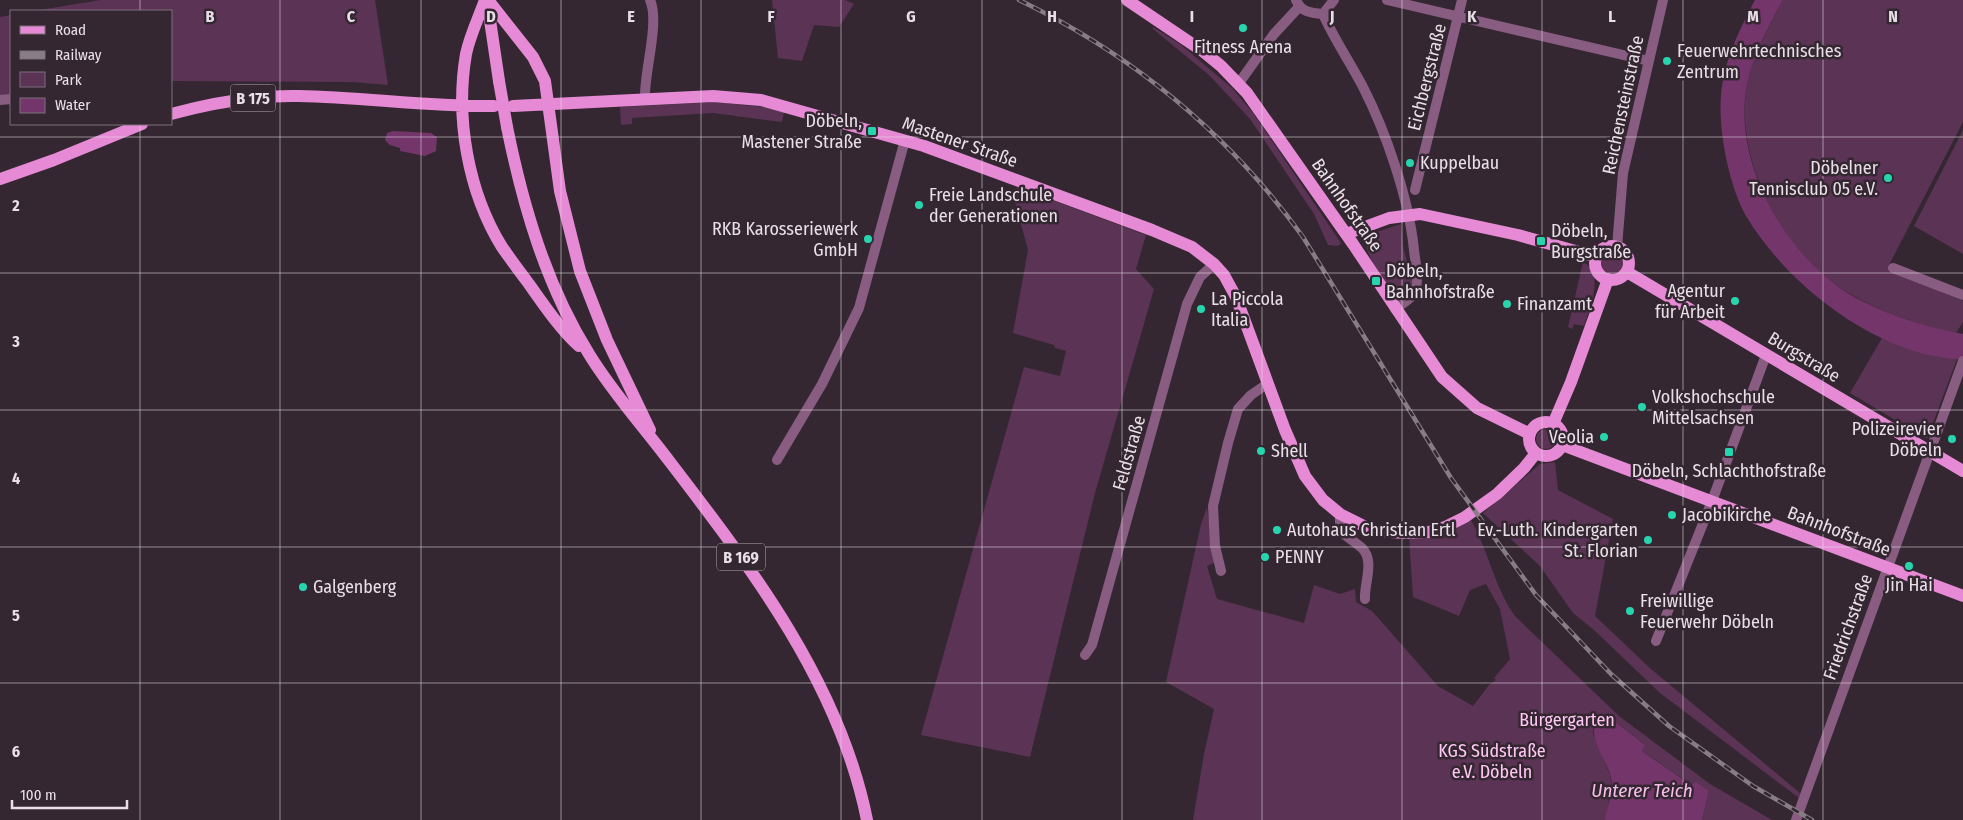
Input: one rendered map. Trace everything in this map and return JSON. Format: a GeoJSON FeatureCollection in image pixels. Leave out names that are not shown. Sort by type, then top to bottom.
{"type":"FeatureCollection","features":[{"type":"Feature","properties":{"kind":"main road","name":"B 169"},"geometry":{"type":"LineString","coordinates":[[487,0],[507,127],[519,182],[538,243],[559,297],[589,354],[737,550],[797,644],[815,677],[847,751],[867,820]]}},
{"type":"Feature","properties":{"kind":"main road"},"geometry":{"type":"LineString","coordinates":[[589,354],[574,341],[547,308],[502,247],[490,224],[473,180],[467,154],[463,106],[466,54],[487,0],[533,57],[545,81],[560,191],[580,271],[606,340],[643,412],[656,443]]}},
{"type":"Feature","properties":{"kind":"main road","name":"Bahnhofstraße"},"geometry":{"type":"LineString","coordinates":[[1127,0],[1204,52],[1239,83],[1346,234],[1442,377],[1456,391],[1483,412],[1530,434]]}},
{"type":"Feature","properties":{"kind":"main road","name":"B 175"},"geometry":{"type":"LineString","coordinates":[[172,114],[210,105],[260,97],[298,96],[463,106],[494,106]]}},
{"type":"Feature","properties":{"kind":"main road","name":"Mastener Straße"},"geometry":{"type":"LineString","coordinates":[[513,106],[645,98],[747,97],[905,140],[1152,230],[1192,248],[1214,264],[1227,280],[1236,297],[1267,384],[1305,476],[1324,500],[1340,514],[1377,530],[1404,534],[1437,530],[1458,522],[1480,507],[1514,479],[1536,453]]}},
{"type":"Feature","properties":{"kind":"main road"},"geometry":{"type":"LineString","coordinates":[[0,179],[54,160],[123,127],[136,125]]}},
{"type":"Feature","properties":{"kind":"main road"},"geometry":{"type":"LineString","coordinates":[[1346,234],[1408,214],[1436,216],[1597,257]]}},
{"type":"Feature","properties":{"kind":"main road"},"geometry":{"type":"LineString","coordinates":[[1617,247],[1628,257],[1627,272],[1617,280],[1608,280],[1598,272],[1596,265],[1597,257],[1605,248],[1617,247]]}},
{"type":"Feature","properties":{"kind":"main road","name":"Burgstraße"},"geometry":{"type":"LineString","coordinates":[[1627,272],[1963,471]]}},
{"type":"Feature","properties":{"kind":"main road"},"geometry":{"type":"LineString","coordinates":[[1553,424],[1571,382],[1608,280]]}},
{"type":"Feature","properties":{"kind":"main road"},"geometry":{"type":"LineString","coordinates":[[1542,423],[1553,424],[1562,434],[1562,445],[1551,455],[1536,453],[1530,444],[1532,429],[1542,423]]}},
{"type":"Feature","properties":{"kind":"main road","name":"Bahnhofstraße"},"geometry":{"type":"LineString","coordinates":[[1562,445],[1963,596]]}},
{"type":"Feature","properties":{"kind":"street"},"geometry":{"type":"LineString","coordinates":[[645,98],[653,6],[650,0]]}},
{"type":"Feature","properties":{"kind":"street"},"geometry":{"type":"LineString","coordinates":[[1323,14],[1334,0]]}},
{"type":"Feature","properties":{"kind":"street"},"geometry":{"type":"LineString","coordinates":[[1387,0],[1650,61]]}},
{"type":"Feature","properties":{"kind":"street","name":"Eichbergstraße"},"geometry":{"type":"LineString","coordinates":[[1415,190],[1462,0]]}},
{"type":"Feature","properties":{"kind":"street","name":"Reichensteinstraße"},"geometry":{"type":"LineString","coordinates":[[1617,247],[1623,173],[1663,0]]}},
{"type":"Feature","properties":{"kind":"street"},"geometry":{"type":"LineString","coordinates":[[1239,83],[1297,3],[1308,12],[1323,14]]}},
{"type":"Feature","properties":{"kind":"street"},"geometry":{"type":"LineString","coordinates":[[1323,14],[1333,37],[1364,87],[1376,117],[1408,214],[1412,233],[1417,284],[1412,295],[1395,309]]}},
{"type":"Feature","properties":{"kind":"street"},"geometry":{"type":"LineString","coordinates":[[777,460],[822,384],[859,308],[905,140]]}},
{"type":"Feature","properties":{"kind":"street","name":"Feldstraße"},"geometry":{"type":"LineString","coordinates":[[1085,655],[1092,645],[1187,304],[1200,277],[1214,264]]}},
{"type":"Feature","properties":{"kind":"street"},"geometry":{"type":"LineString","coordinates":[[1893,268],[1963,295]]}},
{"type":"Feature","properties":{"kind":"street"},"geometry":{"type":"LineString","coordinates":[[1656,641],[1712,501],[1766,355]]}},
{"type":"Feature","properties":{"kind":"street","name":"Friedrichstraße"},"geometry":{"type":"LineString","coordinates":[[1796,820],[1963,361]]}},
{"type":"Feature","properties":{"kind":"street"},"geometry":{"type":"LineString","coordinates":[[1221,571],[1215,546],[1213,506],[1228,443],[1238,409],[1251,395],[1267,384]]}},
{"type":"Feature","properties":{"kind":"street"},"geometry":{"type":"LineString","coordinates":[[1340,514],[1340,531],[1364,550],[1369,561],[1364,588],[1365,599]]}},
{"type":"Feature","properties":{"kind":"green space"},"geometry":{"type":"Polygon","coordinates":[[[101,0],[375,0],[388,85],[353,82],[172,81],[172,10],[39,10],[101,0]]]}},
{"type":"Feature","properties":{"kind":"green space"},"geometry":{"type":"Polygon","coordinates":[[[772,0],[845,0],[854,4],[839,27],[814,25],[802,61],[778,58],[772,0]]]}},
{"type":"Feature","properties":{"kind":"green space"},"geometry":{"type":"Polygon","coordinates":[[[1783,0],[1963,0],[1963,122],[1889,265],[1900,274],[1963,301],[1963,322],[1956,333],[1904,319],[1871,305],[1839,287],[1806,259],[1788,238],[1773,214],[1761,188],[1752,160],[1746,133],[1745,106],[1748,80],[1754,59],[1783,0]]]}},
{"type":"Feature","properties":{"kind":"green space"},"geometry":{"type":"Polygon","coordinates":[[[10,15],[10,96],[0,98],[0,17],[10,15]]]}},
{"type":"Feature","properties":{"kind":"green space"},"geometry":{"type":"Polygon","coordinates":[[[1153,27],[1180,44],[1232,88],[1253,113],[1341,243],[1338,246],[1328,245],[1314,214],[1250,119],[1209,75],[1153,29],[1153,27]]]}},
{"type":"Feature","properties":{"kind":"green space"},"geometry":{"type":"Polygon","coordinates":[[[715,102],[764,107],[784,112],[782,122],[713,113],[632,118],[632,124],[621,125],[620,107],[715,102]]]}},
{"type":"Feature","properties":{"kind":"green space"},"geometry":{"type":"Polygon","coordinates":[[[1963,130],[1963,254],[1914,226],[1963,130]]]}},
{"type":"Feature","properties":{"kind":"green space"},"geometry":{"type":"Polygon","coordinates":[[[1017,187],[1146,235],[1136,269],[1154,289],[1095,493],[1030,757],[921,735],[1024,367],[1060,376],[1066,351],[1055,348],[1054,345],[1013,333],[1028,250],[1015,202],[1017,187]]]}},
{"type":"Feature","properties":{"kind":"green space"},"geometry":{"type":"Polygon","coordinates":[[[1401,224],[1403,246],[1412,282],[1404,296],[1398,298],[1378,272],[1370,257],[1366,243],[1376,232],[1401,224]]]}},
{"type":"Feature","properties":{"kind":"green space"},"geometry":{"type":"Polygon","coordinates":[[[1612,252],[1620,255],[1623,263],[1620,271],[1612,274],[1604,271],[1601,263],[1604,255],[1612,252]]]}},
{"type":"Feature","properties":{"kind":"green space"},"geometry":{"type":"Polygon","coordinates":[[[1583,262],[1590,267],[1594,275],[1594,292],[1584,326],[1574,324],[1572,329],[1568,327],[1583,262]]]}},
{"type":"Feature","properties":{"kind":"green space"},"geometry":{"type":"Polygon","coordinates":[[[1882,338],[1922,352],[1957,359],[1927,439],[1850,393],[1882,338]]]}},
{"type":"Feature","properties":{"kind":"green space"},"geometry":{"type":"Polygon","coordinates":[[[1542,429],[1550,429],[1556,435],[1556,443],[1550,449],[1542,449],[1536,443],[1536,435],[1542,429]]]}},
{"type":"Feature","properties":{"kind":"green space"},"geometry":{"type":"Polygon","coordinates":[[[1555,462],[1558,490],[1613,519],[1595,616],[1651,669],[1800,793],[1799,798],[1660,693],[1594,630],[1573,613],[1540,566],[1483,513],[1540,464],[1555,462]]]}},
{"type":"Feature","properties":{"kind":"green space"},"geometry":{"type":"Polygon","coordinates":[[[1207,507],[1214,563],[1207,566],[1217,599],[1304,623],[1314,585],[1340,594],[1355,589],[1356,602],[1372,611],[1438,686],[1473,706],[1489,685],[1496,680],[1494,678],[1510,659],[1500,609],[1486,584],[1470,590],[1459,616],[1413,597],[1409,537],[1471,520],[1483,544],[1502,593],[1515,616],[1619,716],[1710,784],[1772,820],[1702,820],[1709,791],[1682,779],[1642,751],[1644,744],[1604,713],[1593,726],[1593,733],[1610,775],[1612,786],[1605,820],[1193,820],[1214,709],[1166,682],[1201,524],[1207,507]]]}},
{"type":"Feature","properties":{"kind":"water"},"geometry":{"type":"Polygon","coordinates":[[[1755,0],[1783,0],[1754,59],[1748,80],[1744,112],[1748,144],[1756,176],[1770,208],[1789,237],[1811,263],[1835,285],[1862,301],[1899,317],[1963,334],[1963,359],[1932,355],[1900,346],[1869,332],[1839,313],[1811,291],[1786,267],[1764,242],[1746,216],[1740,204],[1726,157],[1721,124],[1721,95],[1729,58],[1738,34],[1755,0]]]}},
{"type":"Feature","properties":{"kind":"water"},"geometry":{"type":"Polygon","coordinates":[[[393,131],[431,133],[437,137],[436,151],[425,156],[400,151],[400,148],[390,145],[385,140],[387,133],[393,131]]]}},
{"type":"Feature","properties":{"kind":"water","name":"Unterer Teich"},"geometry":{"type":"Polygon","coordinates":[[[1604,713],[1645,745],[1642,751],[1691,785],[1696,782],[1709,791],[1702,820],[1605,820],[1612,785],[1608,769],[1597,745],[1594,728],[1595,718],[1604,713]]]}},
{"type":"Feature","properties":{"kind":"railway"},"geometry":{"type":"LineString","coordinates":[[1019,0],[1061,22],[1139,72],[1176,100],[1211,131],[1243,164],[1303,237],[1451,478],[1536,595],[1611,674],[1669,726],[1753,786],[1812,820]]}},
{"type":"Feature","properties":{"kind":"place","name":"Fitness Arena"},"geometry":{"type":"Point","coordinates":[1243,28]}},
{"type":"Feature","properties":{"kind":"place","name":"Feuerwehrtechnisches Zentrum"},"geometry":{"type":"Point","coordinates":[1667,61]}},
{"type":"Feature","properties":{"kind":"place","name":"Döbeln, Mastener Straße"},"geometry":{"type":"Point","coordinates":[872,131]}},
{"type":"Feature","properties":{"kind":"place","name":"Kuppelbau"},"geometry":{"type":"Point","coordinates":[1410,163]}},
{"type":"Feature","properties":{"kind":"place","name":"Döbelner Tennisclub 05 e.V."},"geometry":{"type":"Point","coordinates":[1888,178]}},
{"type":"Feature","properties":{"kind":"place","name":"Freie Landschule der Generationen"},"geometry":{"type":"Point","coordinates":[919,205]}},
{"type":"Feature","properties":{"kind":"place","name":"RKB Karosseriewerk GmbH"},"geometry":{"type":"Point","coordinates":[868,239]}},
{"type":"Feature","properties":{"kind":"place","name":"Döbeln, Burgstraße"},"geometry":{"type":"Point","coordinates":[1541,241]}},
{"type":"Feature","properties":{"kind":"place","name":"Döbeln, Bahnhofstraße"},"geometry":{"type":"Point","coordinates":[1376,281]}},
{"type":"Feature","properties":{"kind":"place","name":"Agentur für Arbeit"},"geometry":{"type":"Point","coordinates":[1735,301]}},
{"type":"Feature","properties":{"kind":"place","name":"Finanzamt"},"geometry":{"type":"Point","coordinates":[1507,304]}},
{"type":"Feature","properties":{"kind":"place","name":"La Piccola Italia"},"geometry":{"type":"Point","coordinates":[1201,309]}},
{"type":"Feature","properties":{"kind":"place","name":"Volkshochschule Mittelsachsen"},"geometry":{"type":"Point","coordinates":[1642,407]}},
{"type":"Feature","properties":{"kind":"place","name":"Veolia"},"geometry":{"type":"Point","coordinates":[1604,437]}},
{"type":"Feature","properties":{"kind":"place","name":"Polizeirevier Döbeln"},"geometry":{"type":"Point","coordinates":[1952,439]}},
{"type":"Feature","properties":{"kind":"place","name":"Shell"},"geometry":{"type":"Point","coordinates":[1261,451]}},
{"type":"Feature","properties":{"kind":"place","name":"Döbeln, Schlachthofstraße"},"geometry":{"type":"Point","coordinates":[1729,452]}},
{"type":"Feature","properties":{"kind":"place","name":"Jacobikirche"},"geometry":{"type":"Point","coordinates":[1672,515]}},
{"type":"Feature","properties":{"kind":"place","name":"Autohaus Christian Ertl"},"geometry":{"type":"Point","coordinates":[1277,530]}},
{"type":"Feature","properties":{"kind":"place","name":"Ev.-Luth. Kindergarten St. Florian"},"geometry":{"type":"Point","coordinates":[1648,540]}},
{"type":"Feature","properties":{"kind":"place","name":"PENNY"},"geometry":{"type":"Point","coordinates":[1265,557]}},
{"type":"Feature","properties":{"kind":"place","name":"Jin Hai"},"geometry":{"type":"Point","coordinates":[1909,566]}},
{"type":"Feature","properties":{"kind":"place","name":"Galgenberg"},"geometry":{"type":"Point","coordinates":[303,587]}},
{"type":"Feature","properties":{"kind":"place","name":"Freiwillige Feuerwehr Döbeln"},"geometry":{"type":"Point","coordinates":[1630,611]}},
{"type":"Feature","properties":{"kind":"park label","name":"Bürgergarten"},"geometry":{"type":"Point","coordinates":[1567,720]}},
{"type":"Feature","properties":{"kind":"park label","name":"KGS Südstraße e.V. Döbeln"},"geometry":{"type":"Point","coordinates":[1492,761]}}]}
